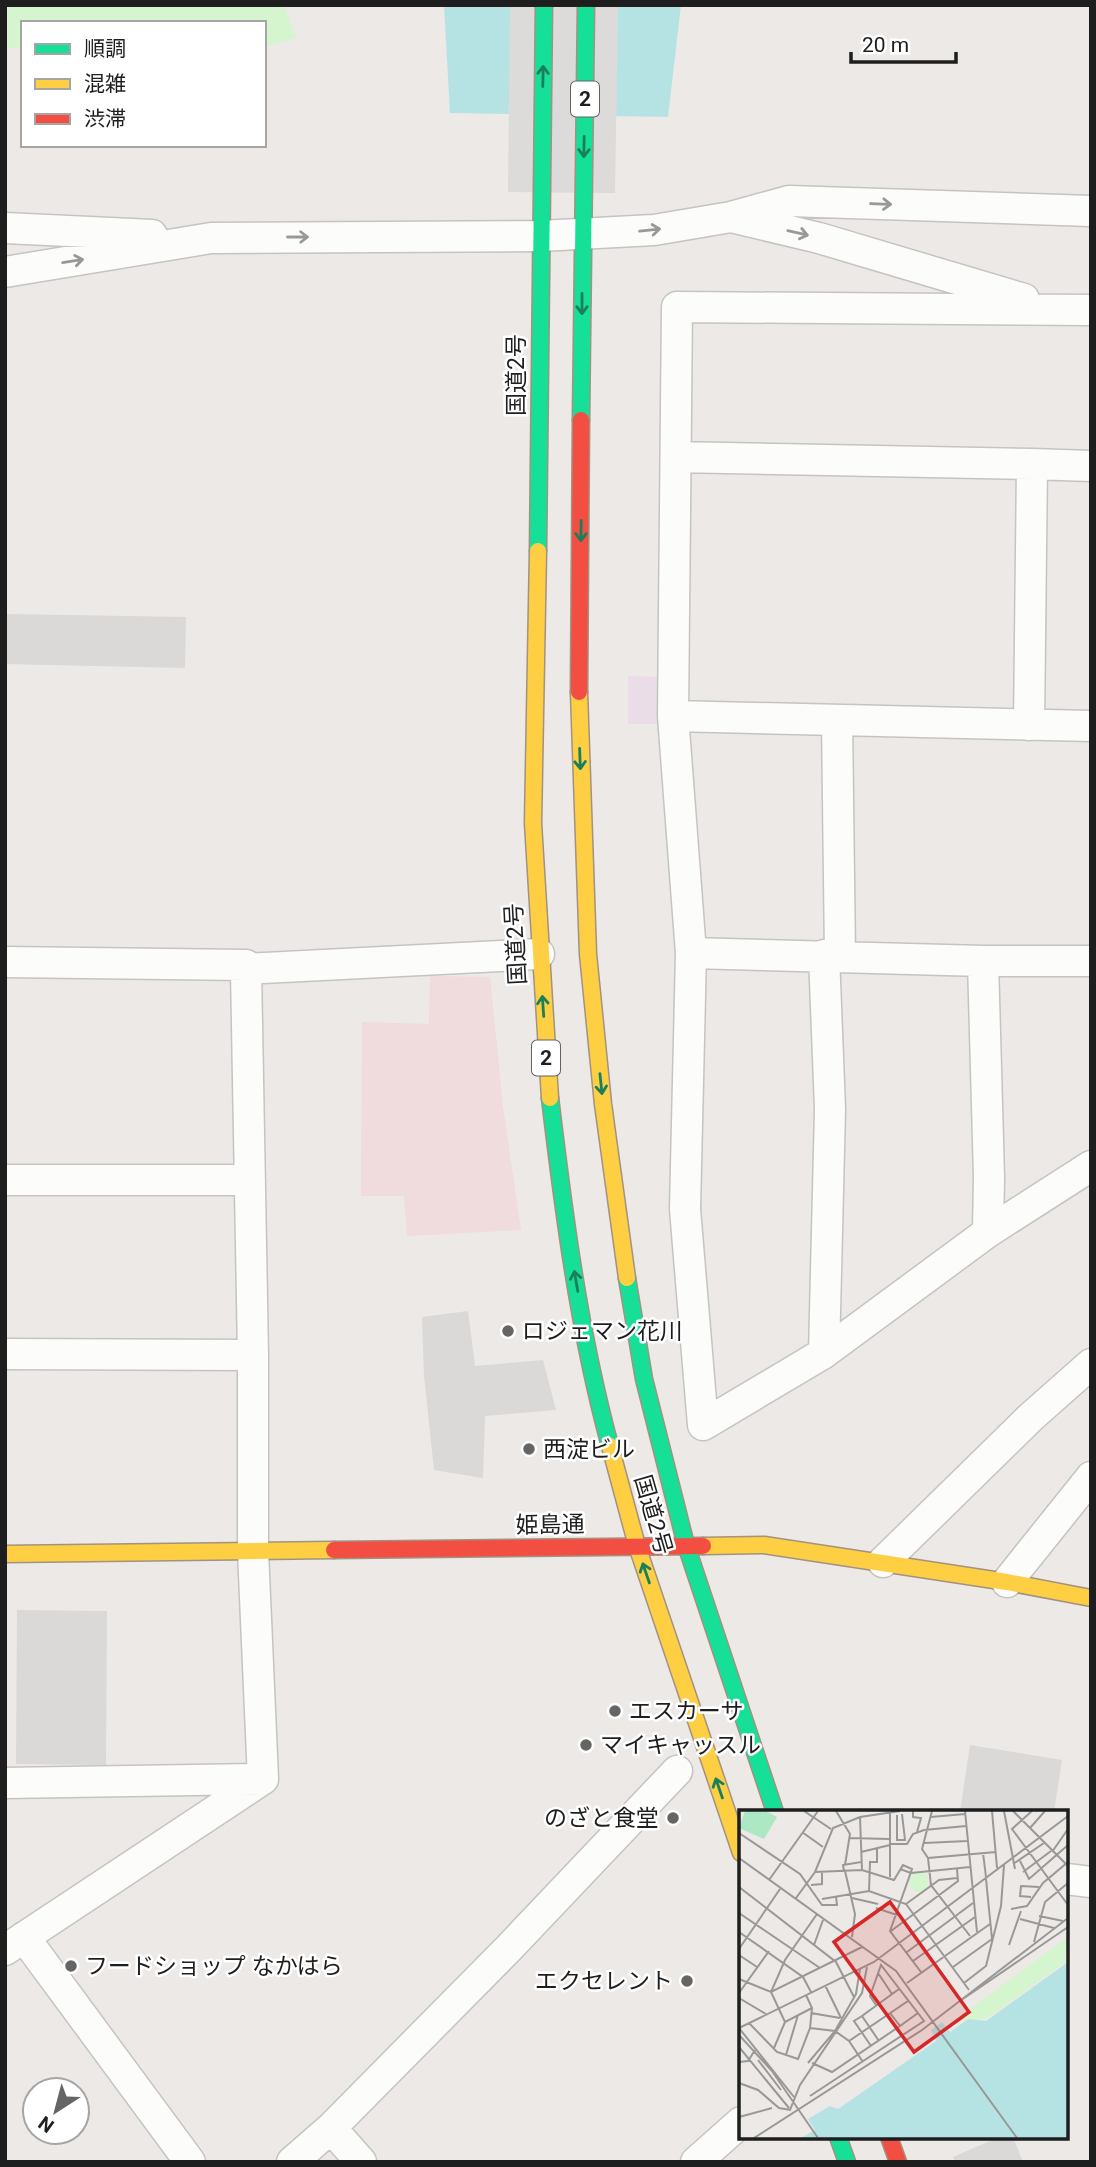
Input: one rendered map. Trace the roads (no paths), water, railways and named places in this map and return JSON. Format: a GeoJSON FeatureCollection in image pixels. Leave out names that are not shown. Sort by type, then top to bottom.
{"type":"FeatureCollection","features":[{"type":"Feature","properties":{"kind":"main road","name":"国道2号"},"geometry":{"type":"LineString","coordinates":[[544,5],[533,823],[548,1083],[563,1205],[587,1345],[607,1434],[637,1546],[739,1847]]}},
{"type":"Feature","properties":{"kind":"main road","name":"国道2号"},"geometry":{"type":"LineString","coordinates":[[586,5],[579,722],[588,954],[603,1104],[621,1244],[644,1379],[685,1545],[774,1810]]}},
{"type":"Feature","properties":{"kind":"main road","name":"姫島通"},"geometry":{"type":"LineString","coordinates":[[5,1554],[764,1545],[1007,1582],[1091,1598]]}},
{"type":"Feature","properties":{"kind":"main road"},"geometry":{"type":"LineString","coordinates":[[839,2139],[847,2162]]}},
{"type":"Feature","properties":{"kind":"main road"},"geometry":{"type":"LineString","coordinates":[[890,2139],[898,2162]]}},
{"type":"Feature","properties":{"kind":"street"},"geometry":{"type":"LineString","coordinates":[[5,228],[211,238],[582,236],[654,230],[731,217],[789,201],[1091,211]]}},
{"type":"Feature","properties":{"kind":"street"},"geometry":{"type":"LineString","coordinates":[[731,217],[819,238],[1058,309]]}},
{"type":"Feature","properties":{"kind":"street"},"geometry":{"type":"LineString","coordinates":[[5,272],[211,238]]}},
{"type":"Feature","properties":{"kind":"street"},"geometry":{"type":"LineString","coordinates":[[1091,310],[677,307],[673,716],[691,953],[685,1209],[703,1425],[824,1353],[988,1232],[1091,1166]]}},
{"type":"Feature","properties":{"kind":"street"},"geometry":{"type":"LineString","coordinates":[[676,457],[1091,466]]}},
{"type":"Feature","properties":{"kind":"street"},"geometry":{"type":"LineString","coordinates":[[1029,725],[1032,464]]}},
{"type":"Feature","properties":{"kind":"street"},"geometry":{"type":"LineString","coordinates":[[673,716],[1091,726]]}},
{"type":"Feature","properties":{"kind":"street"},"geometry":{"type":"LineString","coordinates":[[824,1353],[837,720]]}},
{"type":"Feature","properties":{"kind":"street"},"geometry":{"type":"LineString","coordinates":[[691,953],[983,961],[1091,961]]}},
{"type":"Feature","properties":{"kind":"street"},"geometry":{"type":"LineString","coordinates":[[246,969],[539,954]]}},
{"type":"Feature","properties":{"kind":"street"},"geometry":{"type":"LineString","coordinates":[[983,961],[988,1232]]}},
{"type":"Feature","properties":{"kind":"street"},"geometry":{"type":"LineString","coordinates":[[5,962],[246,965],[253,1355],[253,1551],[263,1779]]}},
{"type":"Feature","properties":{"kind":"street"},"geometry":{"type":"LineString","coordinates":[[5,1180],[250,1180]]}},
{"type":"Feature","properties":{"kind":"street"},"geometry":{"type":"LineString","coordinates":[[5,1354],[253,1355]]}},
{"type":"Feature","properties":{"kind":"street"},"geometry":{"type":"LineString","coordinates":[[883,1563],[1004,1442],[1091,1364]]}},
{"type":"Feature","properties":{"kind":"street"},"geometry":{"type":"LineString","coordinates":[[1007,1582],[1091,1477]]}},
{"type":"Feature","properties":{"kind":"street"},"geometry":{"type":"LineString","coordinates":[[292,2162],[331,2127],[509,1948],[677,1771]]}},
{"type":"Feature","properties":{"kind":"street"},"geometry":{"type":"LineString","coordinates":[[5,1783],[263,1779]]}},
{"type":"Feature","properties":{"kind":"street"},"geometry":{"type":"LineString","coordinates":[[190,2162],[14,1944],[263,1779]]}},
{"type":"Feature","properties":{"kind":"street"},"geometry":{"type":"LineString","coordinates":[[1068,1880],[1091,1882]]}},
{"type":"Feature","properties":{"kind":"street"},"geometry":{"type":"LineString","coordinates":[[696,2162],[739,2124]]}},
{"type":"Feature","properties":{"kind":"street"},"geometry":{"type":"LineString","coordinates":[[331,2127],[361,2162]]}},
{"type":"Feature","properties":{"kind":"water"},"geometry":{"type":"Polygon","coordinates":[[[444,5],[681,5],[668,117],[450,113],[444,5]]]}},
{"type":"Feature","properties":{"kind":"place","name":"ロジェマン花川"},"geometry":{"type":"Point","coordinates":[508,1331]}},
{"type":"Feature","properties":{"kind":"place","name":"西淀ビル"},"geometry":{"type":"Point","coordinates":[529,1449]}},
{"type":"Feature","properties":{"kind":"place","name":"エスカーサ"},"geometry":{"type":"Point","coordinates":[615,1711]}},
{"type":"Feature","properties":{"kind":"place","name":"マイキャッスル"},"geometry":{"type":"Point","coordinates":[586,1745]}},
{"type":"Feature","properties":{"kind":"place","name":"のざと食堂"},"geometry":{"type":"Point","coordinates":[673,1818]}},
{"type":"Feature","properties":{"kind":"place","name":"フードショップ なかはら"},"geometry":{"type":"Point","coordinates":[71,1966]}},
{"type":"Feature","properties":{"kind":"place","name":"エクセレント"},"geometry":{"type":"Point","coordinates":[687,1981]}}]}
